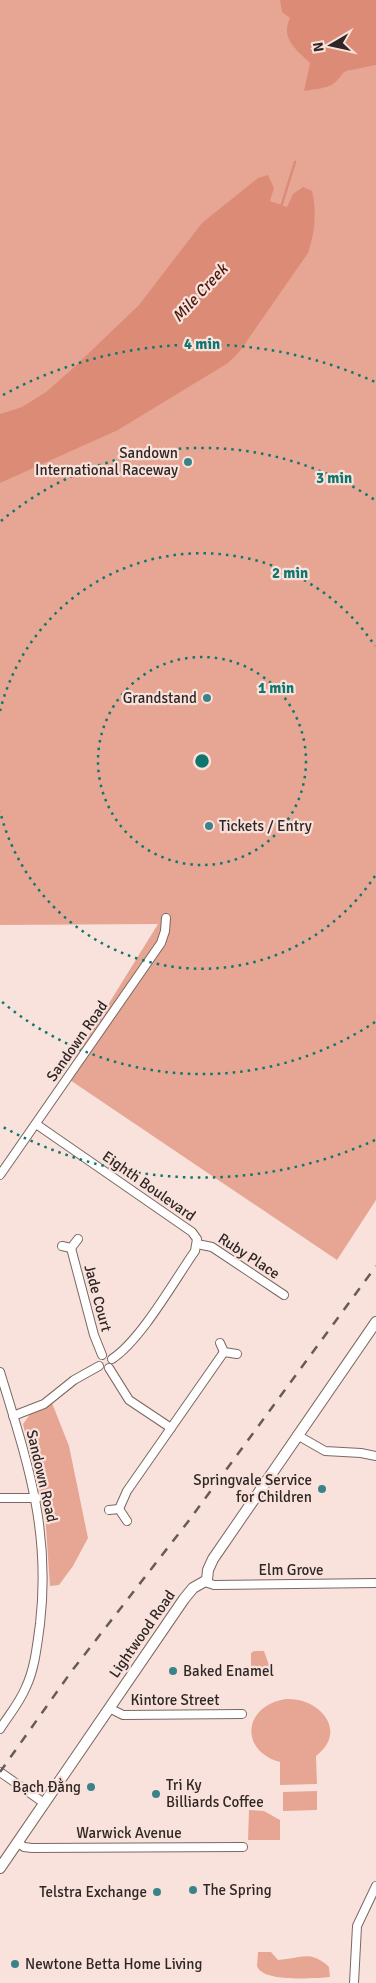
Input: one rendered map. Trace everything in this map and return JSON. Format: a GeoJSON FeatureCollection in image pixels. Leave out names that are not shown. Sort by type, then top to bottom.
{"type":"FeatureCollection","features":[{"type":"Feature","properties":{"kind":"main road"},"geometry":{"type":"LineString","coordinates":[[206,1582],[213,1558],[376,1322]]}},
{"type":"Feature","properties":{"kind":"main road","name":"Lightwood Road"},"geometry":{"type":"LineString","coordinates":[[0,1868],[184,1599],[193,1588],[206,1582]]}},
{"type":"Feature","properties":{"kind":"street","name":"Sandown Road"},"geometry":{"type":"LineString","coordinates":[[1,1171],[36,1124],[161,943],[166,931],[166,918]]}},
{"type":"Feature","properties":{"kind":"street","name":"Eighth Boulevard"},"geometry":{"type":"LineString","coordinates":[[36,1124],[196,1236],[197,1244],[195,1251],[129,1346],[112,1359]]}},
{"type":"Feature","properties":{"kind":"street","name":"Jade Court"},"geometry":{"type":"LineString","coordinates":[[71,1248],[78,1240]]}},
{"type":"Feature","properties":{"kind":"street","name":"Ruby Place"},"geometry":{"type":"LineString","coordinates":[[197,1244],[215,1248],[284,1295]]}},
{"type":"Feature","properties":{"kind":"street","name":"Jade Court"},"geometry":{"type":"LineString","coordinates":[[62,1246],[71,1248]]}},
{"type":"Feature","properties":{"kind":"street","name":"Jade Court"},"geometry":{"type":"LineString","coordinates":[[71,1248],[94,1335],[102,1354]]}},
{"type":"Feature","properties":{"kind":"street"},"geometry":{"type":"LineString","coordinates":[[220,1343],[224,1352]]}},
{"type":"Feature","properties":{"kind":"street"},"geometry":{"type":"LineString","coordinates":[[224,1352],[237,1354]]}},
{"type":"Feature","properties":{"kind":"street"},"geometry":{"type":"LineString","coordinates":[[119,1509],[127,1491],[224,1352]]}},
{"type":"Feature","properties":{"kind":"street"},"geometry":{"type":"LineString","coordinates":[[99,1366],[99,1358],[102,1354],[109,1355],[112,1359],[112,1365],[109,1368]]}},
{"type":"Feature","properties":{"kind":"street"},"geometry":{"type":"LineString","coordinates":[[13,1416],[44,1404],[74,1380],[99,1366],[109,1368],[129,1400],[171,1428]]}},
{"type":"Feature","properties":{"kind":"street","name":"Sandown Road"},"geometry":{"type":"LineString","coordinates":[[0,1372],[37,1498],[43,1569],[37,1646],[27,1686],[0,1729]]}},
{"type":"Feature","properties":{"kind":"street"},"geometry":{"type":"LineString","coordinates":[[297,1435],[324,1451],[361,1453],[376,1456]]}},
{"type":"Feature","properties":{"kind":"street"},"geometry":{"type":"LineString","coordinates":[[0,1498],[37,1498]]}},
{"type":"Feature","properties":{"kind":"street"},"geometry":{"type":"LineString","coordinates":[[109,1510],[119,1509]]}},
{"type":"Feature","properties":{"kind":"street"},"geometry":{"type":"LineString","coordinates":[[119,1509],[127,1521]]}},
{"type":"Feature","properties":{"kind":"street","name":"Elm Grove"},"geometry":{"type":"LineString","coordinates":[[206,1582],[214,1585],[376,1584]]}},
{"type":"Feature","properties":{"kind":"street","name":"Kintore Street"},"geometry":{"type":"LineString","coordinates":[[110,1708],[123,1715],[242,1714]]}},
{"type":"Feature","properties":{"kind":"street"},"geometry":{"type":"LineString","coordinates":[[3,1774],[44,1803]]}},
{"type":"Feature","properties":{"kind":"street","name":"Warwick Avenue"},"geometry":{"type":"LineString","coordinates":[[18,1843],[24,1848],[243,1846]]}},
{"type":"Feature","properties":{"kind":"street"},"geometry":{"type":"LineString","coordinates":[[354,1983],[357,1926],[376,1886]]}},
{"type":"Feature","properties":{"kind":"shaded area","name":"Sandown International Raceway"},"geometry":{"type":"Polygon","coordinates":[[[0,0],[376,0],[376,1200],[337,1260],[64,1076],[158,924],[0,925],[0,0]]]}},
{"type":"Feature","properties":{"kind":"shaded area"},"geometry":{"type":"Polygon","coordinates":[[[52,1403],[69,1446],[88,1538],[73,1566],[59,1585],[50,1586],[45,1513],[23,1424],[31,1413],[52,1403]]]}},
{"type":"Feature","properties":{"kind":"shaded area"},"geometry":{"type":"Polygon","coordinates":[[[254,1651],[264,1651],[269,1665],[264,1671],[251,1671],[251,1653],[254,1651]]]}},
{"type":"Feature","properties":{"kind":"shaded area"},"geometry":{"type":"Polygon","coordinates":[[[286,1699],[298,1700],[319,1710],[326,1717],[330,1726],[330,1736],[326,1746],[316,1756],[317,1784],[280,1785],[280,1762],[266,1756],[257,1748],[252,1738],[255,1718],[261,1710],[272,1703],[286,1699]]]}},
{"type":"Feature","properties":{"kind":"shaded area"},"geometry":{"type":"Polygon","coordinates":[[[317,1791],[317,1810],[283,1811],[283,1792],[317,1791]]]}},
{"type":"Feature","properties":{"kind":"shaded area"},"geometry":{"type":"Polygon","coordinates":[[[249,1810],[264,1811],[280,1820],[280,1840],[248,1840],[249,1810]]]}},
{"type":"Feature","properties":{"kind":"shaded area"},"geometry":{"type":"Polygon","coordinates":[[[258,1952],[271,1952],[278,1960],[305,1956],[316,1958],[329,1967],[330,1977],[290,1978],[269,1975],[261,1971],[257,1966],[258,1952]]]}},
{"type":"Feature","properties":{"kind":"water"},"geometry":{"type":"Polygon","coordinates":[[[280,0],[376,0],[376,65],[346,71],[331,85],[304,91],[310,63],[291,44],[287,32],[290,18],[282,12],[280,0]]]}},
{"type":"Feature","properties":{"kind":"water"},"geometry":{"type":"Polygon","coordinates":[[[268,175],[274,188],[270,201],[287,207],[293,194],[303,187],[312,191],[315,214],[314,230],[308,253],[240,351],[228,363],[118,430],[0,483],[0,414],[22,407],[46,392],[70,371],[139,305],[202,223],[258,178],[268,175]]]}},
{"type":"Feature","properties":{"kind":"waterway","name":"Mile Creek"},"geometry":{"type":"LineString","coordinates":[[281,207],[295,162]]}},
{"type":"Feature","properties":{"kind":"railway"},"geometry":{"type":"LineString","coordinates":[[0,1772],[71,1672],[187,1523],[376,1266]]}},
{"type":"Feature","properties":{"kind":"place","name":"Sandown International Raceway"},"geometry":{"type":"Point","coordinates":[188,462]}},
{"type":"Feature","properties":{"kind":"place","name":"Grandstand"},"geometry":{"type":"Point","coordinates":[207,698]}},
{"type":"Feature","properties":{"kind":"place","name":"Tickets / Entry"},"geometry":{"type":"Point","coordinates":[209,826]}},
{"type":"Feature","properties":{"kind":"place","name":"Springvale Service for Children"},"geometry":{"type":"Point","coordinates":[322,1489]}},
{"type":"Feature","properties":{"kind":"place","name":"Baked Enamel"},"geometry":{"type":"Point","coordinates":[173,1671]}},
{"type":"Feature","properties":{"kind":"place","name":"Bạch Đằng"},"geometry":{"type":"Point","coordinates":[91,1787]}},
{"type":"Feature","properties":{"kind":"place","name":"Tri Ky Billiards Coffee"},"geometry":{"type":"Point","coordinates":[156,1794]}},
{"type":"Feature","properties":{"kind":"place","name":"The Spring"},"geometry":{"type":"Point","coordinates":[193,1890]}},
{"type":"Feature","properties":{"kind":"place","name":"Telstra Exchange"},"geometry":{"type":"Point","coordinates":[157,1892]}},
{"type":"Feature","properties":{"kind":"place","name":"Newtone Betta Home Living"},"geometry":{"type":"Point","coordinates":[15,1964]}}]}
